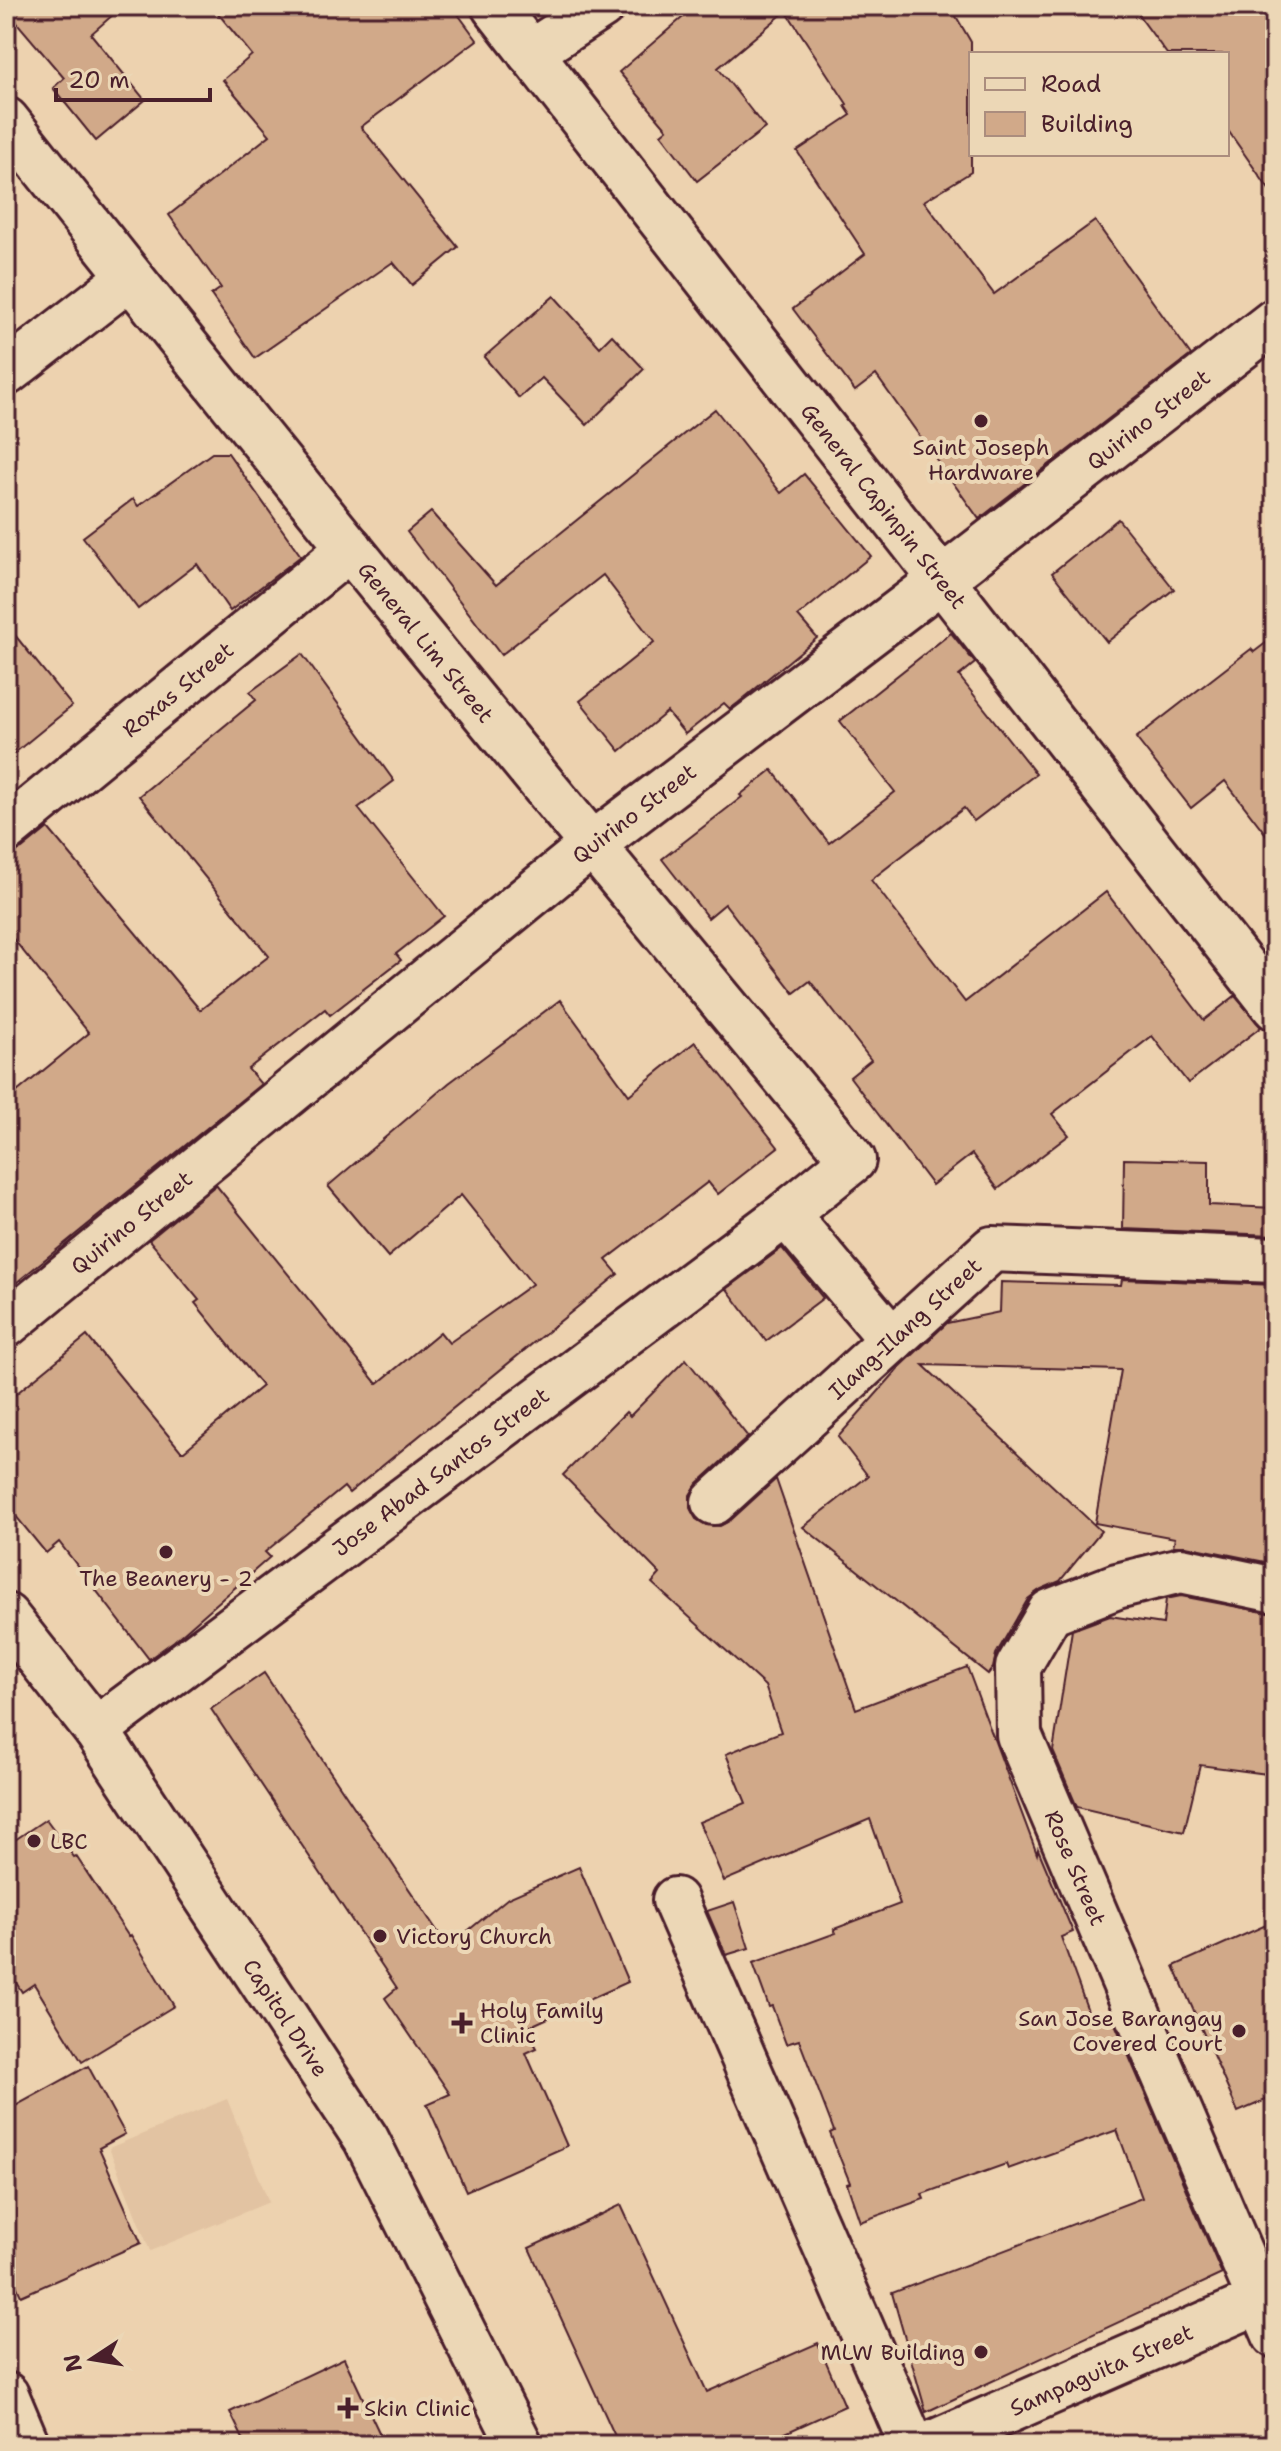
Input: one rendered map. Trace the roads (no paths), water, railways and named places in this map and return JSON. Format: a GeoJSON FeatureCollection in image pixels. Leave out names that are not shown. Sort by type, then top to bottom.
{"type":"FeatureCollection","features":[{"type":"Feature","properties":{"kind":"street","name":"General Capinpin Street"},"geometry":{"type":"LineString","coordinates":[[494,6],[1275,1007]]}},
{"type":"Feature","properties":{"kind":"street"},"geometry":{"type":"LineString","coordinates":[[530,53],[602,6]]}},
{"type":"Feature","properties":{"kind":"street","name":"General Lim Street"},"geometry":{"type":"LineString","coordinates":[[6,120],[350,548],[853,1160]]}},
{"type":"Feature","properties":{"kind":"street"},"geometry":{"type":"LineString","coordinates":[[6,373],[130,277]]}},
{"type":"Feature","properties":{"kind":"street","name":"Quirino Street"},"geometry":{"type":"LineString","coordinates":[[6,1325],[592,845],[1275,321]]}},
{"type":"Feature","properties":{"kind":"street","name":"Roxas Street"},"geometry":{"type":"LineString","coordinates":[[6,830],[350,548]]}},
{"type":"Feature","properties":{"kind":"street","name":"Jose Abad Santos Street"},"geometry":{"type":"LineString","coordinates":[[96,1730],[786,1214],[853,1160]]}},
{"type":"Feature","properties":{"kind":"street"},"geometry":{"type":"LineString","coordinates":[[786,1214],[892,1340]]}},
{"type":"Feature","properties":{"kind":"street","name":"Ilang-Ilang Street"},"geometry":{"type":"LineString","coordinates":[[714,1502],[992,1249],[1275,1260]]}},
{"type":"Feature","properties":{"kind":"street","name":"Rose Street"},"geometry":{"type":"LineString","coordinates":[[1270,2310],[1019,1735],[1018,1667],[1050,1612],[1117,1586],[1181,1570],[1275,1590]]}},
{"type":"Feature","properties":{"kind":"street","name":"Capitol Drive"},"geometry":{"type":"LineString","coordinates":[[6,1616],[96,1730],[366,2139],[520,2445]]}},
{"type":"Feature","properties":{"kind":"street"},"geometry":{"type":"LineString","coordinates":[[675,1900],[912,2445]]}},
{"type":"Feature","properties":{"kind":"street","name":"Sampaguita Street"},"geometry":{"type":"LineString","coordinates":[[929,2445],[1270,2310]]}},
{"type":"Feature","properties":{"kind":"street"},"geometry":{"type":"LineString","coordinates":[[6,2395],[27,2445]]}},
{"type":"Feature","properties":{"kind":"place","name":"Saint Joseph Hardware"},"geometry":{"type":"Point","coordinates":[981,421]}},
{"type":"Feature","properties":{"kind":"place","name":"The Beanery - 2"},"geometry":{"type":"Point","coordinates":[166,1552]}},
{"type":"Feature","properties":{"kind":"place","name":"LBC"},"geometry":{"type":"Point","coordinates":[34,1841]}},
{"type":"Feature","properties":{"kind":"place","name":"Victory Church"},"geometry":{"type":"Point","coordinates":[380,1936]}},
{"type":"Feature","properties":{"kind":"place","name":"Holy Family Clinic"},"geometry":{"type":"Point","coordinates":[462,2023]}},
{"type":"Feature","properties":{"kind":"place","name":"San Jose Barangay Covered Court"},"geometry":{"type":"Point","coordinates":[1239,2031]}},
{"type":"Feature","properties":{"kind":"place","name":"MLW Building"},"geometry":{"type":"Point","coordinates":[981,2352]}},
{"type":"Feature","properties":{"kind":"place","name":"Skin Clinic"},"geometry":{"type":"Point","coordinates":[348,2408]}}]}
